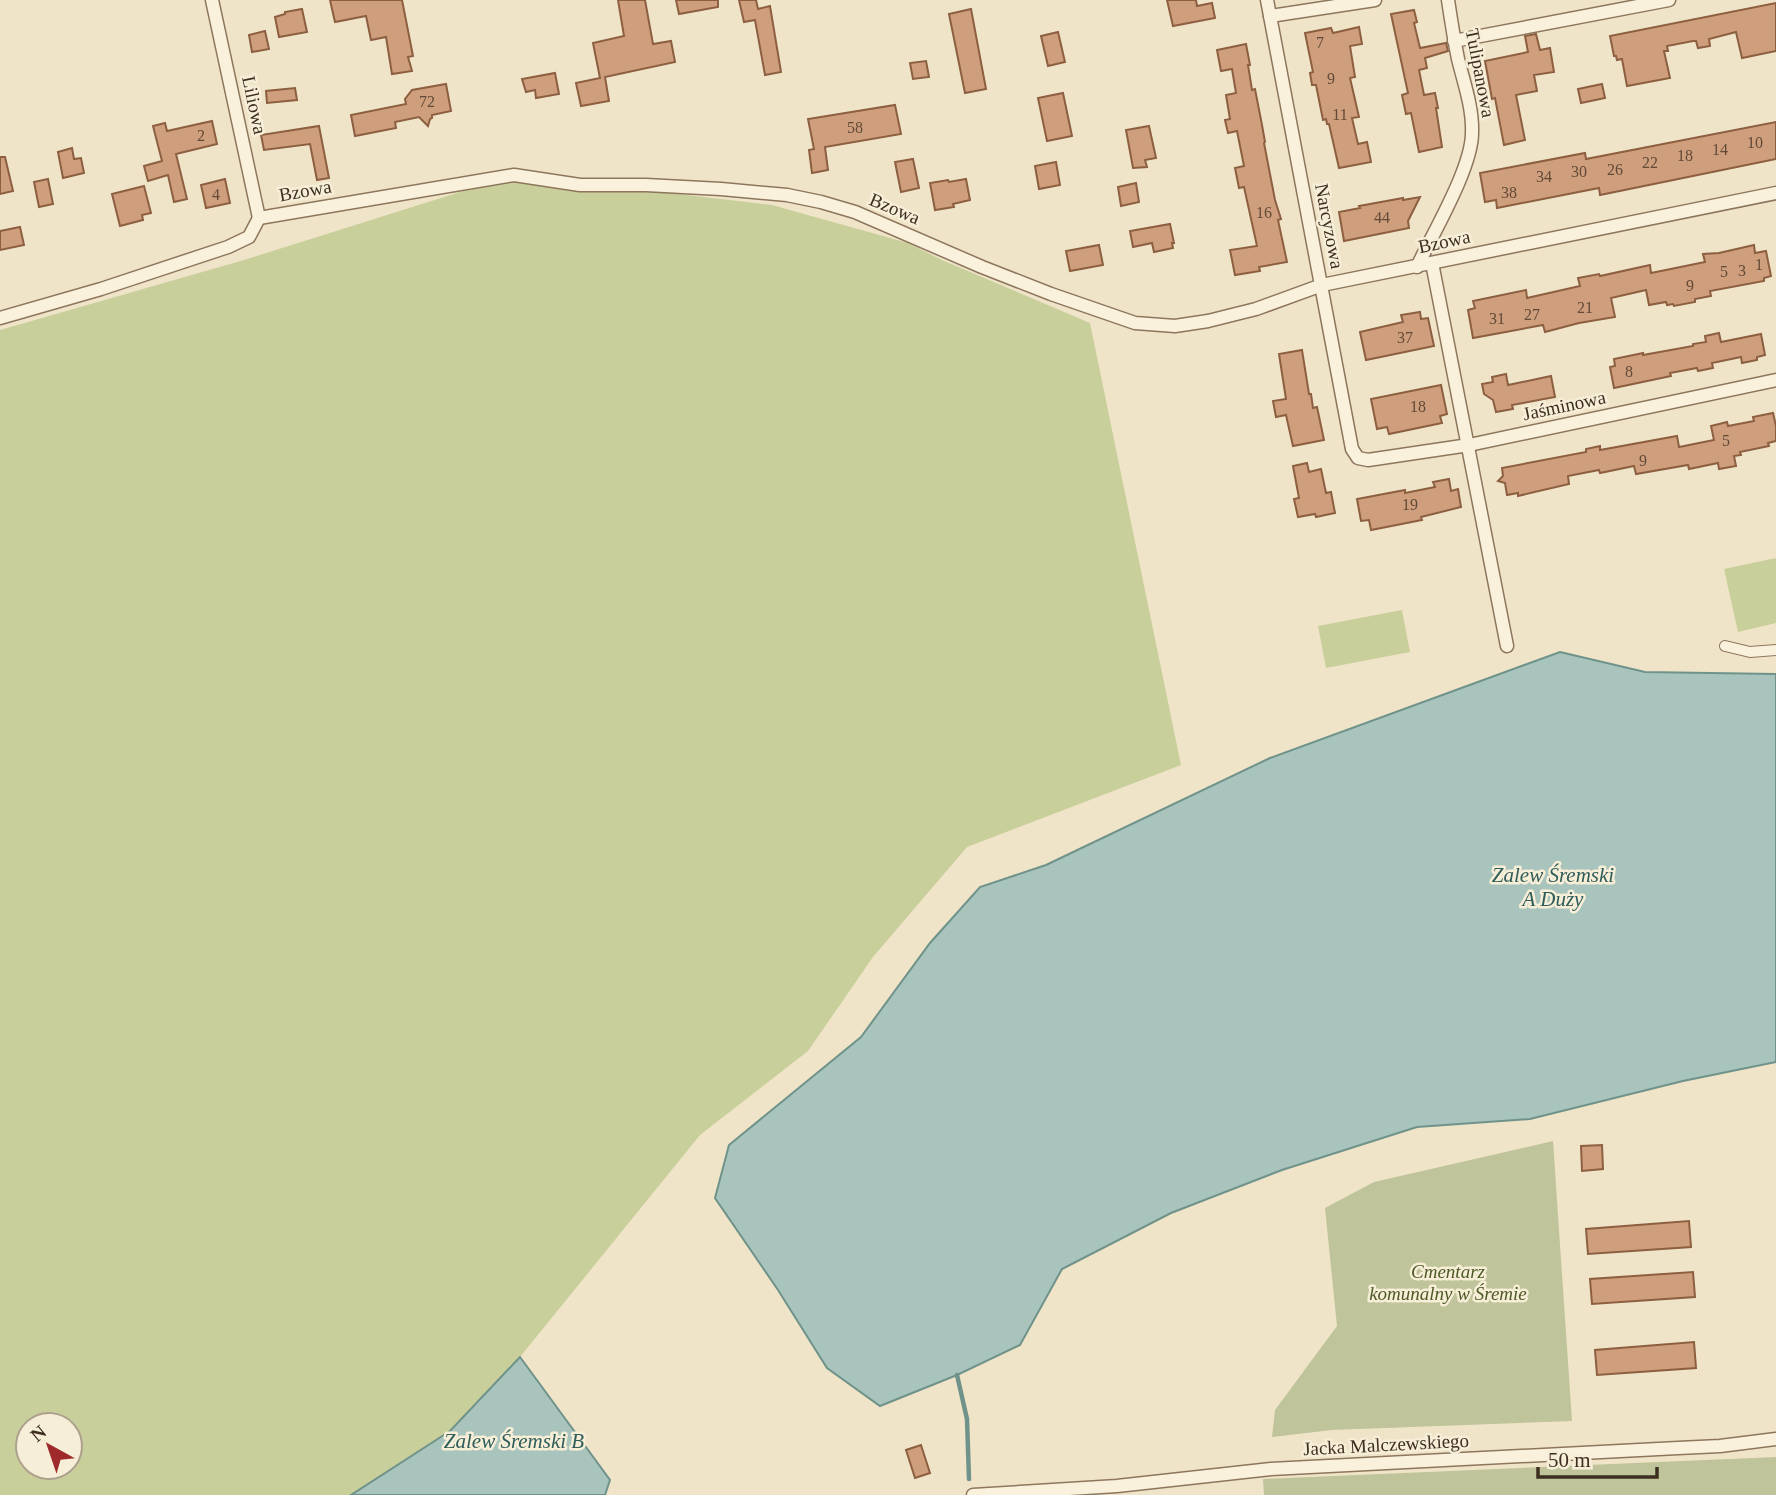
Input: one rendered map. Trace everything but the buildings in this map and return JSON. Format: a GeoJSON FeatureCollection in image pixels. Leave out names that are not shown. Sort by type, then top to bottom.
{"type":"FeatureCollection","features":[{"type":"Feature","properties":{"kind":"street","name":"Liliowa"},"geometry":{"type":"LineString","coordinates":[[212,0],[260,218]]}},
{"type":"Feature","properties":{"kind":"street","name":"Narcyzowa"},"geometry":{"type":"LineString","coordinates":[[1267,0],[1352,449],[1358,458]]}},
{"type":"Feature","properties":{"kind":"street"},"geometry":{"type":"LineString","coordinates":[[1270,16],[1375,0]]}},
{"type":"Feature","properties":{"kind":"street","name":"Tulipanowa"},"geometry":{"type":"LineString","coordinates":[[1417,267],[1467,161],[1473,135],[1471,112],[1454,41],[1448,0]]}},
{"type":"Feature","properties":{"kind":"street"},"geometry":{"type":"LineString","coordinates":[[1454,41],[1669,0]]}},
{"type":"Feature","properties":{"kind":"street","name":"Bzowa"},"geometry":{"type":"LineString","coordinates":[[0,318],[101,289],[228,247],[249,237],[260,218],[514,175],[580,185],[720,189],[788,195],[821,202],[855,212],[1051,294],[1135,323],[1175,326],[1256,309],[1322,285],[1776,193]]}},
{"type":"Feature","properties":{"kind":"street"},"geometry":{"type":"LineString","coordinates":[[1433,263],[1507,646]]}},
{"type":"Feature","properties":{"kind":"street","name":"Jaśminowa"},"geometry":{"type":"LineString","coordinates":[[1358,458],[1368,460],[1469,444],[1776,380]]}},
{"type":"Feature","properties":{"kind":"street"},"geometry":{"type":"LineString","coordinates":[[1725,646],[1750,652],[1776,650]]}},
{"type":"Feature","properties":{"kind":"street","name":"Jacka Malczewskiego"},"geometry":{"type":"LineString","coordinates":[[973,1495],[1118,1486],[1270,1469],[1706,1447],[1776,1439]]}},
{"type":"Feature","properties":{"kind":"green space"},"geometry":{"type":"Polygon","coordinates":[[[514,175],[772,205],[908,243],[1090,323],[1181,765],[967,847],[873,957],[808,1051],[700,1135],[520,1357],[450,1431],[351,1495],[0,1495],[0,330],[244,260],[514,175]]]}},
{"type":"Feature","properties":{"kind":"green space"},"geometry":{"type":"Polygon","coordinates":[[[1776,558],[1776,623],[1738,632],[1724,569],[1776,558]]]}},
{"type":"Feature","properties":{"kind":"green space"},"geometry":{"type":"Polygon","coordinates":[[[1402,610],[1410,652],[1326,668],[1318,626],[1402,610]]]}},
{"type":"Feature","properties":{"kind":"green space","name":"Cmentarz komunalny w Śremie"},"geometry":{"type":"Polygon","coordinates":[[[1553,1141],[1572,1421],[1332,1430],[1272,1437],[1275,1410],[1337,1326],[1325,1208],[1374,1182],[1553,1141]]]}},
{"type":"Feature","properties":{"kind":"green space"},"geometry":{"type":"Polygon","coordinates":[[[1776,1457],[1776,1495],[1264,1495],[1263,1479],[1776,1457]]]}},
{"type":"Feature","properties":{"kind":"water","name":"Zalew Śremski A Duży"},"geometry":{"type":"Polygon","coordinates":[[[1560,652],[1645,672],[1776,674],[1776,1062],[1683,1081],[1530,1119],[1417,1127],[1282,1170],[1171,1213],[1062,1269],[1020,1345],[957,1375],[880,1406],[827,1368],[715,1198],[729,1145],[861,1037],[930,943],[980,887],[1046,865],[1270,758],[1560,652]]]}},
{"type":"Feature","properties":{"kind":"water","name":"Zalew Śremski B"},"geometry":{"type":"Polygon","coordinates":[[[520,1357],[610,1480],[605,1495],[351,1495],[450,1431],[520,1357]]]}},
{"type":"Feature","properties":{"kind":"waterway"},"geometry":{"type":"LineString","coordinates":[[957,1375],[967,1419],[969,1479]]}}]}
